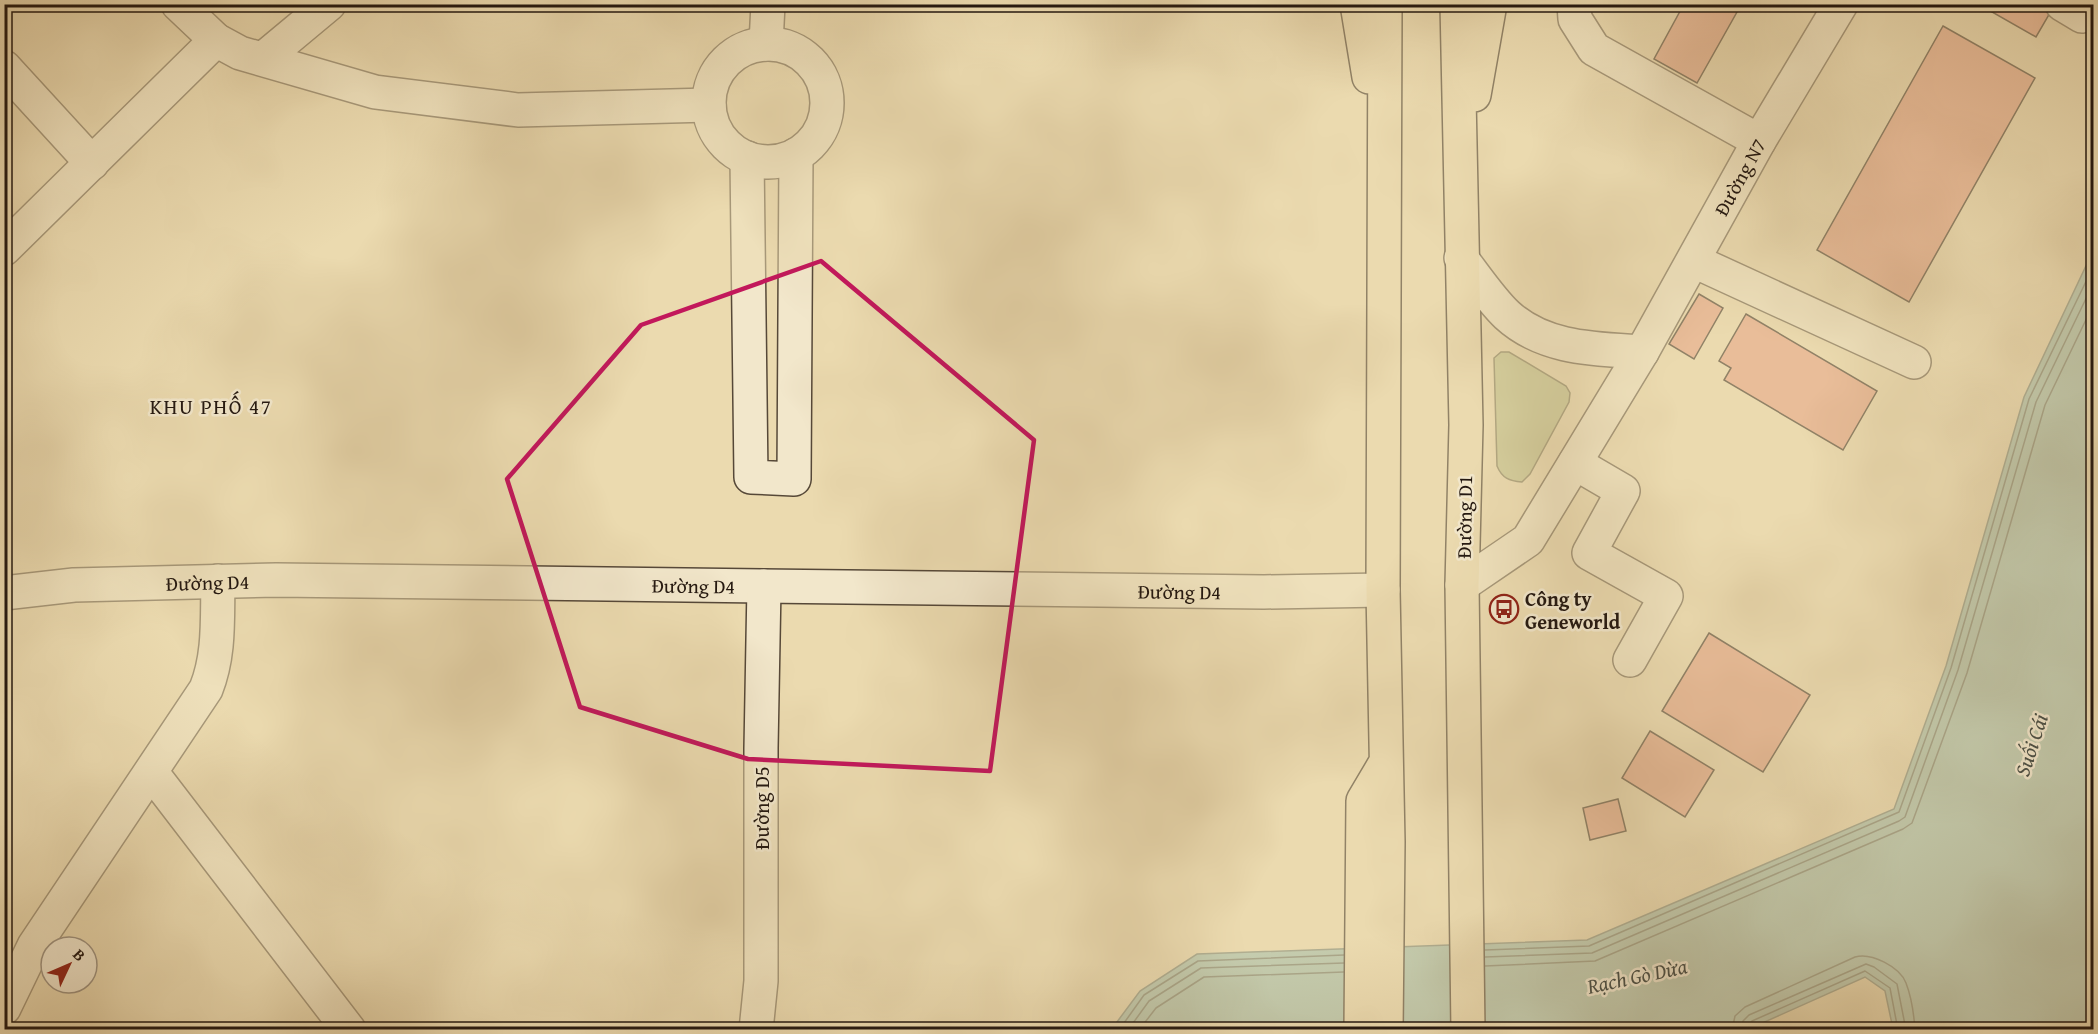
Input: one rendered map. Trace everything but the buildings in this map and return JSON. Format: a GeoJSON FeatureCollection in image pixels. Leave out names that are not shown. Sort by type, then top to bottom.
{"type":"FeatureCollection","features":[{"type":"Feature","properties":{"kind":"main road","name":"Đường D1"},"geometry":{"type":"LineString","coordinates":[[1457,4],[1466,425],[1462,585],[1464,867],[1468,1029]]}},
{"type":"Feature","properties":{"kind":"main road"},"geometry":{"type":"LineString","coordinates":[[1462,161],[1490,4]]}},
{"type":"Feature","properties":{"kind":"main road"},"geometry":{"type":"LineString","coordinates":[[1361,1029],[1375,842],[1386,762],[1383,590],[1384,166],[1376,6]]}},
{"type":"Feature","properties":{"kind":"main road"},"geometry":{"type":"LineString","coordinates":[[1375,842],[1386,1029]]}},
{"type":"Feature","properties":{"kind":"street"},"geometry":{"type":"LineString","coordinates":[[178,4],[216,40],[240,53],[375,92],[519,110],[709,105]]}},
{"type":"Feature","properties":{"kind":"street"},"geometry":{"type":"LineString","coordinates":[[263,59],[329,4]]}},
{"type":"Feature","properties":{"kind":"street"},"geometry":{"type":"LineString","coordinates":[[766,44],[768,4]]}},
{"type":"Feature","properties":{"kind":"street"},"geometry":{"type":"LineString","coordinates":[[1574,4],[1575,19],[1594,50],[1759,141]]}},
{"type":"Feature","properties":{"kind":"street","name":"Đường N7"},"geometry":{"type":"LineString","coordinates":[[1462,585],[1528,540],[1642,352],[1759,141],[1841,4]]}},
{"type":"Feature","properties":{"kind":"street"},"geometry":{"type":"LineString","coordinates":[[2062,4],[2082,16],[2094,14]]}},
{"type":"Feature","properties":{"kind":"street"},"geometry":{"type":"LineString","coordinates":[[4,249],[216,40]]}},
{"type":"Feature","properties":{"kind":"street"},"geometry":{"type":"LineString","coordinates":[[766,44],[789,48],[804,56],[816,68],[824,83],[827,99],[826,116],[810,145],[795,155],[780,160],[763,161],[747,158],[732,149],[720,137],[712,123],[709,105],[710,89],[727,60],[741,50],[766,44]]}},
{"type":"Feature","properties":{"kind":"street"},"geometry":{"type":"LineString","coordinates":[[4,67],[93,163]]}},
{"type":"Feature","properties":{"kind":"street"},"geometry":{"type":"LineString","coordinates":[[747,158],[751,477],[794,479],[795,155]]}},
{"type":"Feature","properties":{"kind":"street"},"geometry":{"type":"LineString","coordinates":[[1461,258],[1508,316],[1544,339],[1589,349],[1642,352]]}},
{"type":"Feature","properties":{"kind":"street"},"geometry":{"type":"LineString","coordinates":[[1694,261],[1914,362]]}},
{"type":"Feature","properties":{"kind":"street"},"geometry":{"type":"LineString","coordinates":[[1575,464],[1623,491],[1589,553],[1666,596],[1630,660]]}},
{"type":"Feature","properties":{"kind":"street"},"geometry":{"type":"LineString","coordinates":[[4,1008],[34,946],[206,689],[213,671],[216,653],[218,581]]}},
{"type":"Feature","properties":{"kind":"street","name":"Đường D4"},"geometry":{"type":"LineString","coordinates":[[4,593],[74,585],[218,581],[1252,592],[1383,590]]}},
{"type":"Feature","properties":{"kind":"street","name":"Đường D5"},"geometry":{"type":"LineString","coordinates":[[756,1029],[761,981],[760,748],[764,586]]}},
{"type":"Feature","properties":{"kind":"street"},"geometry":{"type":"LineString","coordinates":[[152,772],[349,1029]]}},
{"type":"Feature","properties":{"kind":"highlighted area"},"geometry":{"type":"Polygon","coordinates":[[[821,261],[1034,440],[990,771],[748,759],[580,707],[507,479],[641,325],[821,261]]]}},
{"type":"Feature","properties":{"kind":"green space"},"geometry":{"type":"Polygon","coordinates":[[[1501,352],[1509,352],[1566,386],[1570,393],[1569,402],[1530,474],[1522,482],[1506,478],[1497,466],[1494,358],[1501,352]]]}},
{"type":"Feature","properties":{"kind":"water"},"geometry":{"type":"Polygon","coordinates":[[[2093,251],[2093,1029],[1893,1029],[1885,991],[1865,977],[1749,1029],[1111,1030],[1140,991],[1197,954],[1587,940],[1894,809],[1946,666],[2024,397],[2093,251]]]}},
{"type":"Feature","properties":{"kind":"place","name":"Công ty Geneworld"},"geometry":{"type":"Point","coordinates":[1504,609]}},
{"type":"Feature","properties":{"kind":"district","name":"KHU PHỐ 47"},"geometry":{"type":"Point","coordinates":[211,406]}},
{"type":"Feature","properties":{"kind":"water label","name":"Suối Cái"},"geometry":{"type":"Point","coordinates":[2031,745]}},
{"type":"Feature","properties":{"kind":"water label","name":"Rạch Gò Dừa"},"geometry":{"type":"Point","coordinates":[1637,976]}}]}
